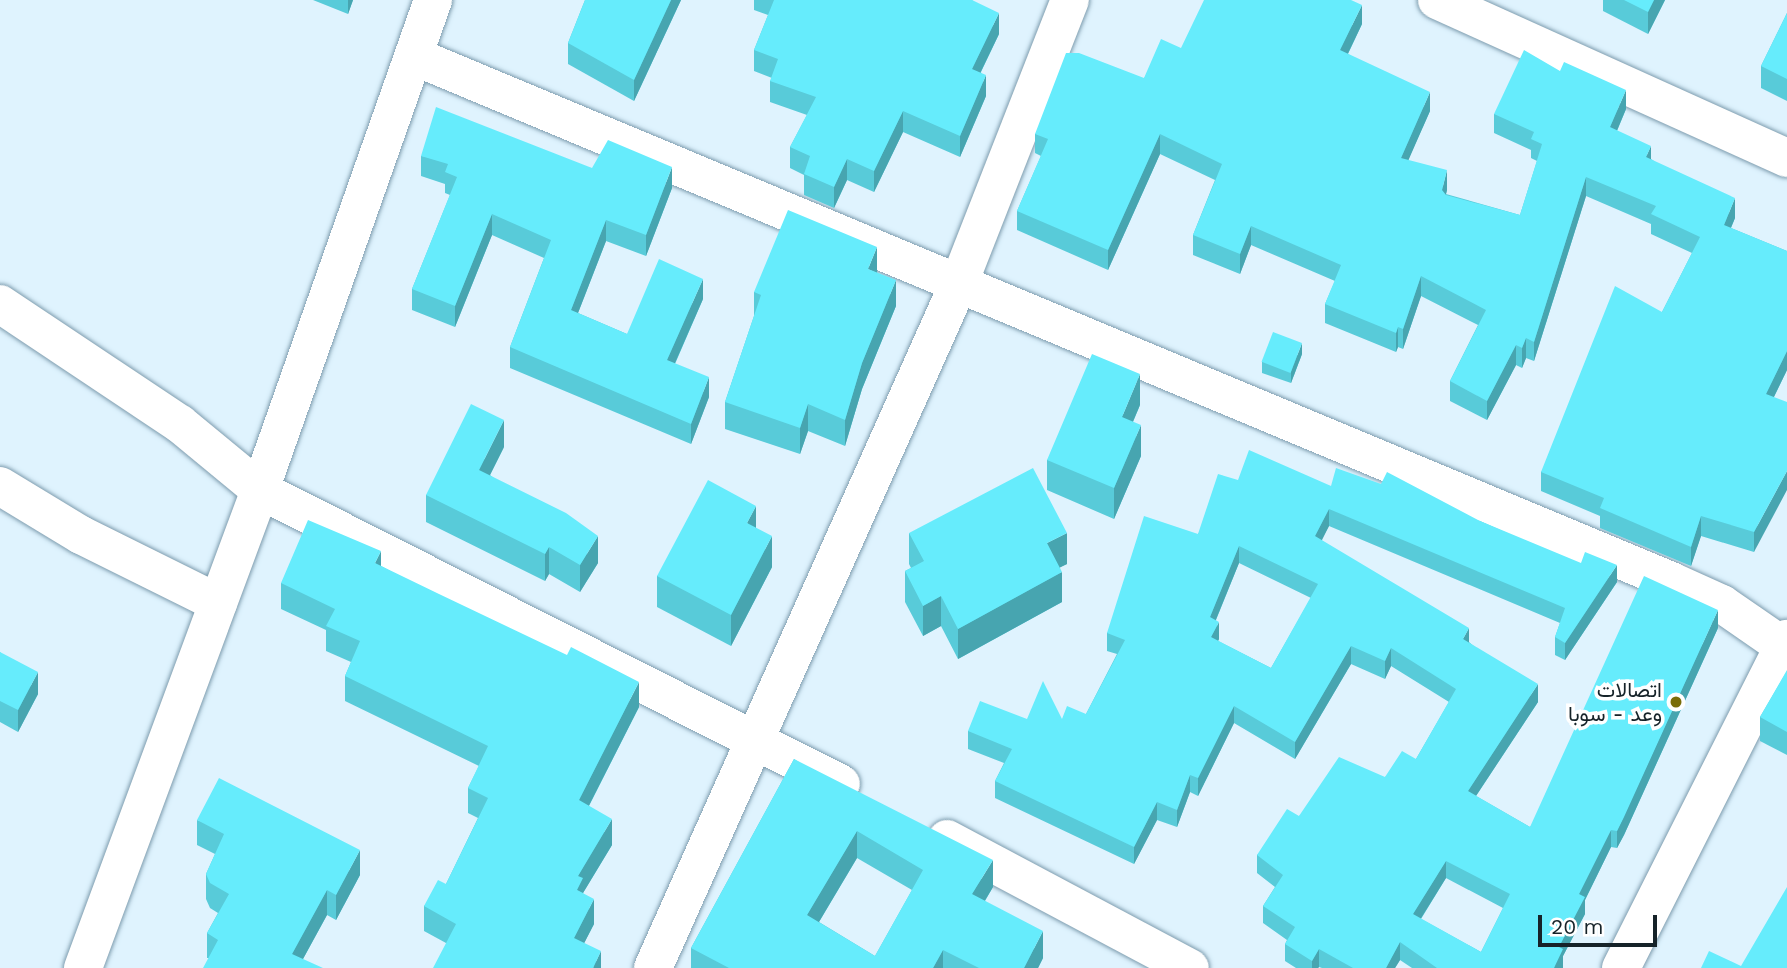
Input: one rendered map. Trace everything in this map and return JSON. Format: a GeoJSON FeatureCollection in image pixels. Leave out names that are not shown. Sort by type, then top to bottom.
{"type":"FeatureCollection","features":[{"type":"Feature","properties":{"kind":"street"},"geometry":{"type":"LineString","coordinates":[[83,968],[260,490],[416,57],[433,0]]}},
{"type":"Feature","properties":{"kind":"street"},"geometry":{"type":"LineString","coordinates":[[653,968],[959,283],[1070,0]]}},
{"type":"Feature","properties":{"kind":"street"},"geometry":{"type":"LineString","coordinates":[[1437,0],[1787,158]]}},
{"type":"Feature","properties":{"kind":"street"},"geometry":{"type":"LineString","coordinates":[[416,57],[1681,585],[1722,604],[1786,645],[1621,968]]}},
{"type":"Feature","properties":{"kind":"street"},"geometry":{"type":"LineString","coordinates":[[0,304],[180,424],[260,490],[874,801]]}},
{"type":"Feature","properties":{"kind":"street"},"geometry":{"type":"LineString","coordinates":[[0,486],[81,535],[218,603]]}},
{"type":"Feature","properties":{"kind":"street"},"geometry":{"type":"LineString","coordinates":[[910,820],[1190,968]]}},
{"type":"Feature","properties":{"kind":"building"},"geometry":{"type":"Polygon","coordinates":[[[585,0],[671,0],[634,80],[568,43],[585,0]]]}},
{"type":"Feature","properties":{"kind":"building"},"geometry":{"type":"Polygon","coordinates":[[[774,0],[972,0],[999,13],[972,69],[986,75],[960,136],[903,111],[874,171],[847,159],[834,187],[804,174],[810,156],[790,147],[816,97],[770,81],[778,59],[754,50],[774,0]]]}},
{"type":"Feature","properties":{"kind":"building"},"geometry":{"type":"Polygon","coordinates":[[[1204,0],[1351,0],[1362,5],[1340,50],[1430,92],[1401,158],[1447,170],[1442,190],[1446,195],[1520,215],[1542,144],[1531,139],[1534,132],[1494,114],[1524,50],[1560,71],[1564,62],[1626,90],[1610,127],[1651,146],[1646,157],[1735,198],[1724,225],[1787,251],[1787,351],[1766,394],[1787,402],[1787,471],[1754,532],[1701,516],[1691,547],[1600,508],[1604,498],[1541,472],[1615,286],[1662,312],[1700,237],[1651,214],[1656,206],[1586,177],[1534,342],[1526,338],[1522,348],[1516,345],[1487,401],[1450,381],[1486,310],[1421,276],[1403,329],[1398,327],[1396,333],[1325,304],[1341,265],[1251,226],[1240,254],[1193,235],[1222,164],[1160,134],[1108,250],[1017,211],[1048,139],[1035,134],[1066,53],[1079,53],[1144,78],[1161,39],[1181,48],[1204,0]]]}},
{"type":"Feature","properties":{"kind":"building"},"geometry":{"type":"Polygon","coordinates":[[[1624,0],[1654,0],[1648,12],[1624,0]]]}},
{"type":"Feature","properties":{"kind":"building"},"geometry":{"type":"Polygon","coordinates":[[[1787,13],[1787,79],[1761,66],[1787,13]]]}},
{"type":"Feature","properties":{"kind":"building"},"geometry":{"type":"Polygon","coordinates":[[[436,107],[592,168],[608,140],[672,167],[646,235],[606,220],[571,310],[627,334],[659,259],[703,279],[667,360],[709,377],[691,424],[510,347],[551,240],[492,214],[455,306],[412,289],[457,177],[445,172],[448,164],[421,156],[436,107]]]}},
{"type":"Feature","properties":{"kind":"building"},"geometry":{"type":"Polygon","coordinates":[[[788,210],[877,247],[868,269],[896,280],[862,363],[845,420],[808,404],[800,428],[725,402],[761,295],[754,292],[788,210]]]}},
{"type":"Feature","properties":{"kind":"building"},"geometry":{"type":"Polygon","coordinates":[[[1273,332],[1302,343],[1290,373],[1262,362],[1273,332]]]}},
{"type":"Feature","properties":{"kind":"building"},"geometry":{"type":"Polygon","coordinates":[[[1092,354],[1140,374],[1122,417],[1141,425],[1114,488],[1047,460],[1092,354]]]}},
{"type":"Feature","properties":{"kind":"building"},"geometry":{"type":"Polygon","coordinates":[[[471,404],[504,420],[479,470],[566,513],[598,536],[580,565],[549,547],[545,554],[426,495],[471,404]]]}},
{"type":"Feature","properties":{"kind":"building"},"geometry":{"type":"Polygon","coordinates":[[[1249,450],[1331,486],[1336,468],[1381,484],[1387,472],[1480,521],[1581,563],[1585,552],[1617,565],[1565,643],[1555,637],[1565,608],[1329,509],[1315,536],[1469,628],[1463,639],[1538,684],[1468,791],[1530,827],[1644,576],[1718,610],[1624,817],[1617,831],[1611,830],[1579,894],[1585,897],[1559,947],[1563,949],[1554,968],[1437,968],[1400,942],[1386,968],[1353,968],[1319,949],[1312,961],[1285,944],[1295,927],[1263,906],[1283,875],[1257,855],[1287,809],[1299,816],[1339,757],[1385,777],[1402,751],[1416,759],[1456,689],[1391,648],[1385,661],[1351,646],[1295,742],[1234,706],[1198,778],[1190,775],[1177,810],[1157,802],[1134,847],[995,781],[1012,749],[968,731],[980,701],[1027,719],[1043,681],[1062,719],[1067,706],[1086,714],[1125,640],[1107,633],[1144,516],[1198,534],[1218,474],[1238,480],[1249,450]],[[1239,546],[1210,617],[1219,622],[1211,637],[1271,668],[1318,584],[1239,546]],[[1446,861],[1413,914],[1481,952],[1510,894],[1446,861]]]}},
{"type":"Feature","properties":{"kind":"building"},"geometry":{"type":"Polygon","coordinates":[[[1033,468],[1067,533],[1047,543],[1062,572],[958,629],[941,596],[923,606],[905,571],[924,561],[909,533],[1033,468]]]}},
{"type":"Feature","properties":{"kind":"building"},"geometry":{"type":"Polygon","coordinates":[[[708,480],[756,506],[747,523],[772,536],[731,615],[657,576],[708,480]]]}},
{"type":"Feature","properties":{"kind":"building"},"geometry":{"type":"Polygon","coordinates":[[[308,520],[381,551],[375,563],[567,655],[571,647],[639,682],[579,800],[612,819],[578,876],[583,878],[577,890],[594,899],[574,938],[601,951],[593,968],[433,968],[456,924],[424,906],[438,880],[446,884],[488,798],[468,788],[488,746],[345,676],[360,641],[326,626],[335,609],[281,583],[308,520]]]}},
{"type":"Feature","properties":{"kind":"building"},"geometry":{"type":"Polygon","coordinates":[[[0,652],[38,672],[18,710],[0,701],[0,652]]]}},
{"type":"Feature","properties":{"kind":"building"},"geometry":{"type":"Polygon","coordinates":[[[1787,670],[1787,732],[1760,717],[1787,670]]]}},
{"type":"Feature","properties":{"kind":"building"},"geometry":{"type":"Polygon","coordinates":[[[794,759],[993,860],[972,894],[1043,931],[1024,968],[979,968],[943,950],[933,968],[729,968],[691,948],[794,759]],[[857,831],[807,915],[875,956],[923,870],[857,831]]]}},
{"type":"Feature","properties":{"kind":"building"},"geometry":{"type":"Polygon","coordinates":[[[219,778],[360,850],[336,895],[327,890],[292,954],[323,968],[203,968],[218,940],[207,933],[229,894],[210,883],[206,874],[224,834],[197,820],[219,778]]]}},
{"type":"Feature","properties":{"kind":"building"},"geometry":{"type":"Polygon","coordinates":[[[1787,887],[1787,968],[1701,968],[1709,951],[1741,966],[1787,887]]]}},
{"type":"Feature","properties":{"kind":"place","name":"اتصالات وعد - سوبا"},"geometry":{"type":"Point","coordinates":[1676,702]}}]}
